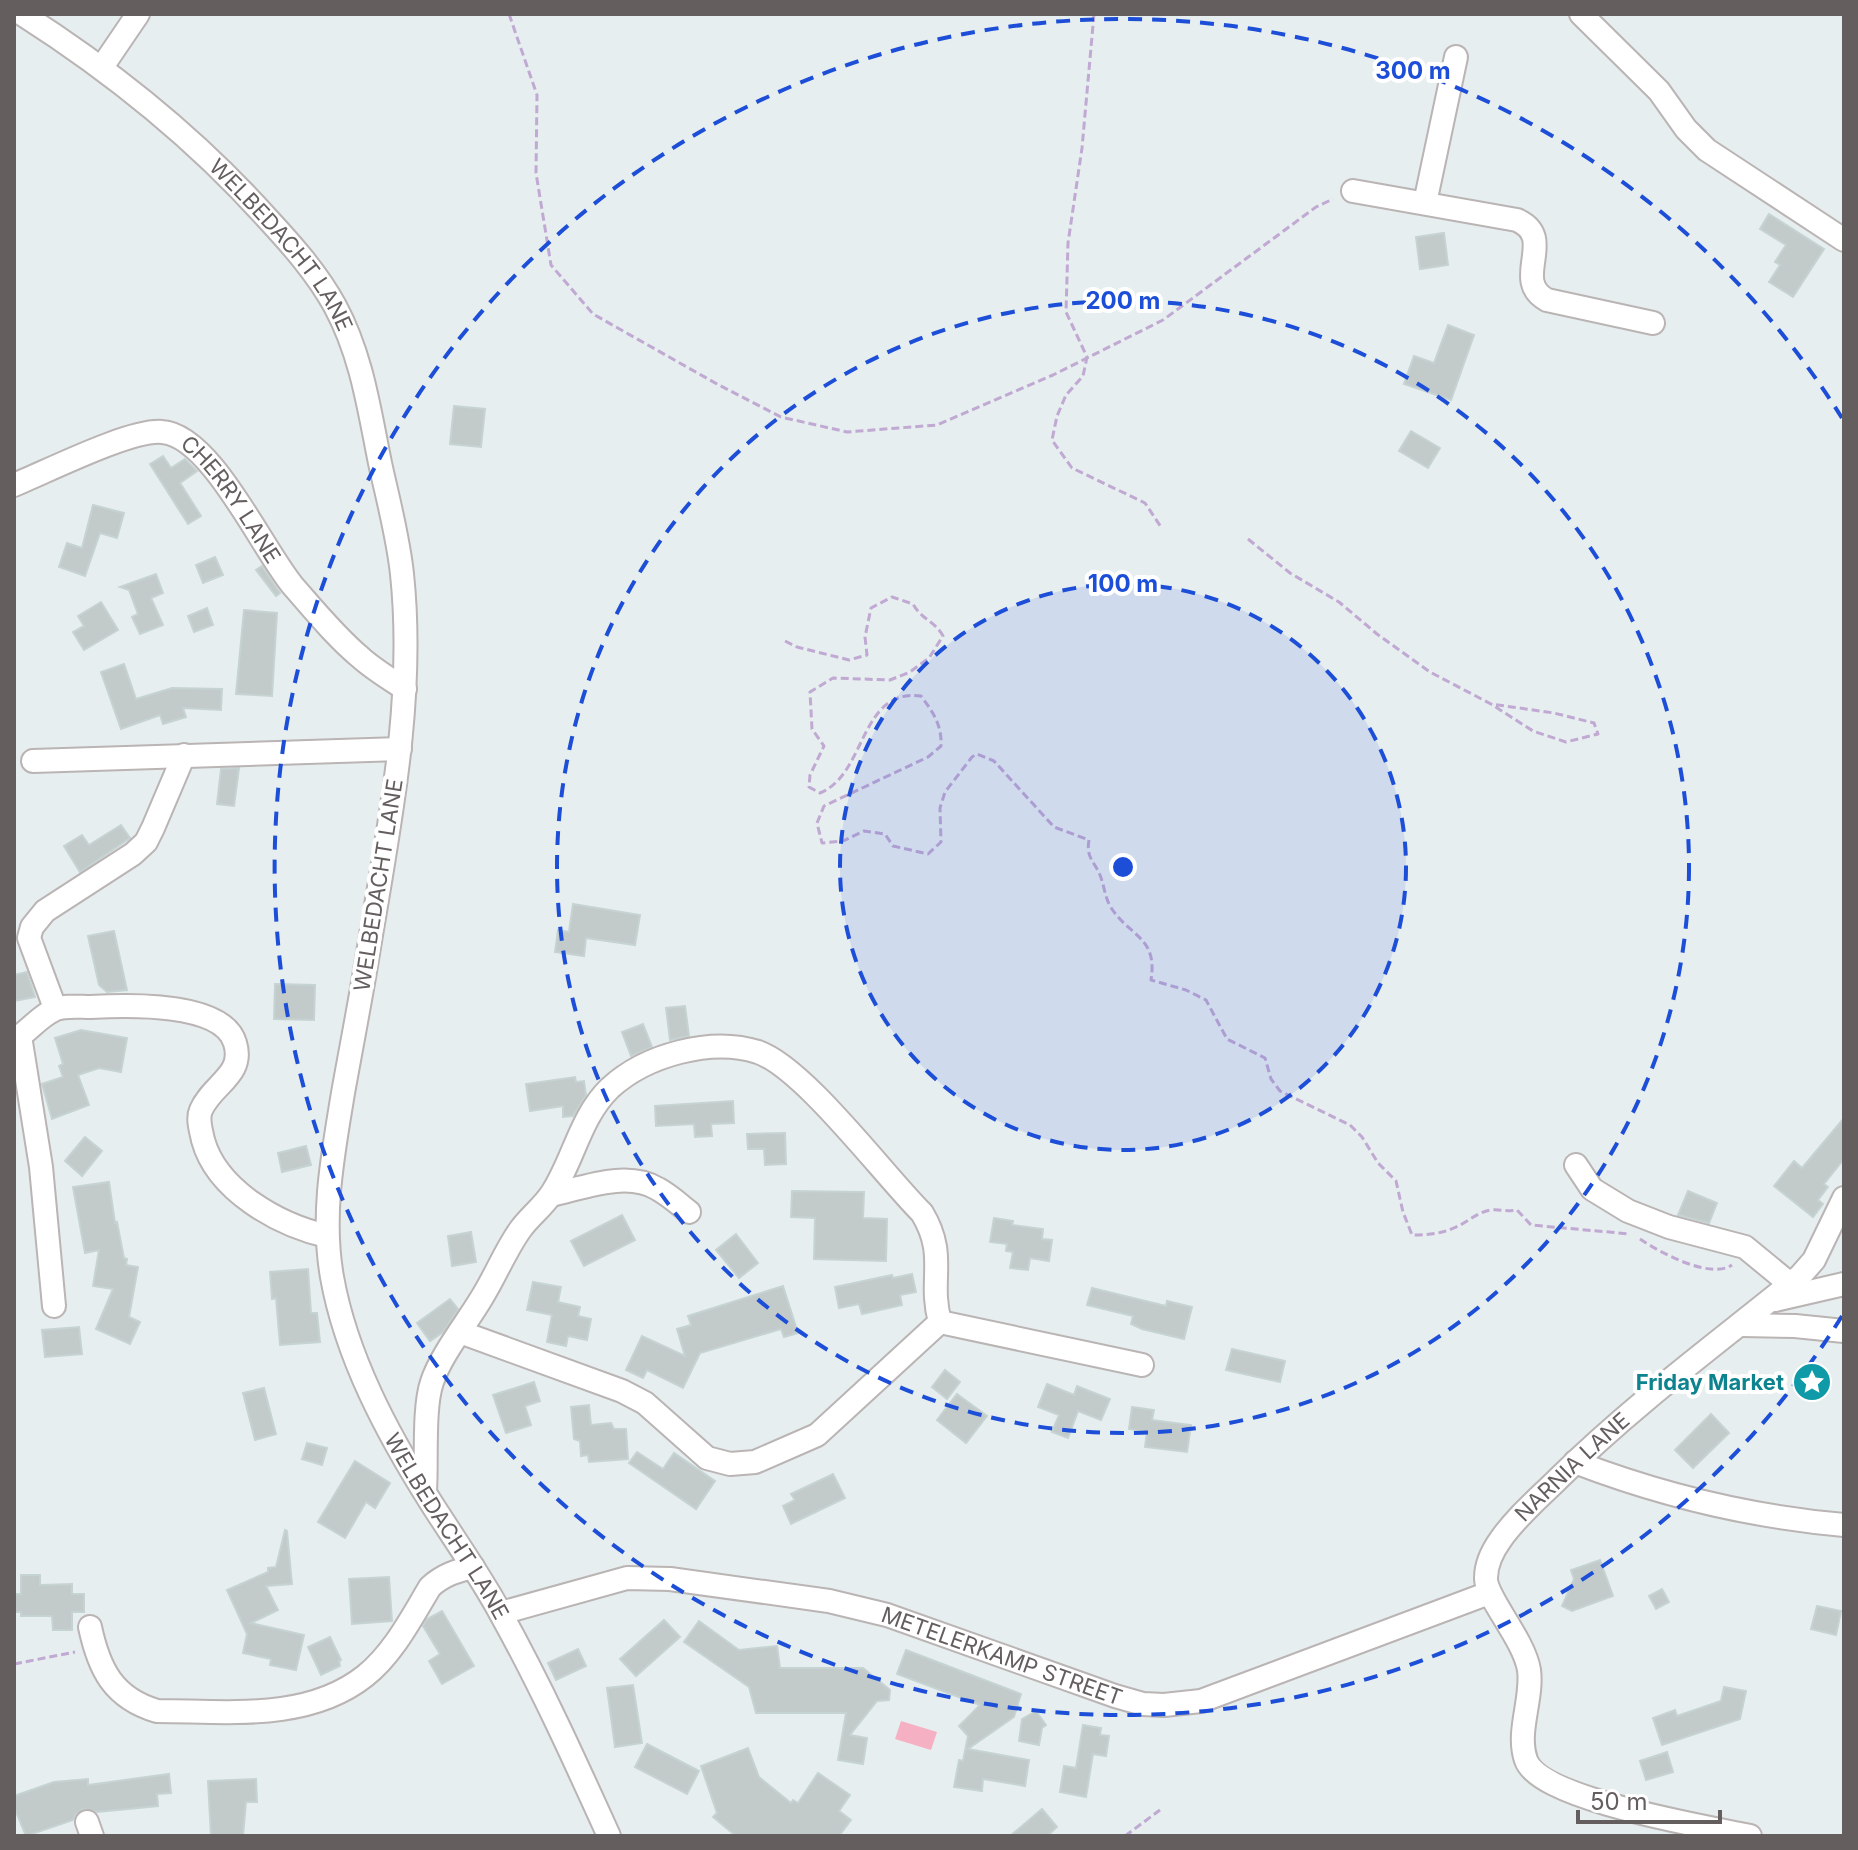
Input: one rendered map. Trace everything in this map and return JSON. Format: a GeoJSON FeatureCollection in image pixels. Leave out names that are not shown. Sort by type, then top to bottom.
{"type":"FeatureCollection","features":[{"type":"Feature","properties":{"kind":"street","name":"WELBEDACHT LANE"},"geometry":{"type":"LineString","coordinates":[[22,14],[102,67],[170,121],[226,174],[291,245],[334,305],[362,371],[402,572],[405,689],[400,749],[332,1158],[327,1236],[331,1276],[340,1318],[357,1366],[425,1494],[501,1613],[609,1836]]}},
{"type":"Feature","properties":{"kind":"street"},"geometry":{"type":"LineString","coordinates":[[102,67],[138,14]]}},
{"type":"Feature","properties":{"kind":"street"},"geometry":{"type":"LineString","coordinates":[[1581,14],[1659,91],[1686,129],[1707,150],[1844,240]]}},
{"type":"Feature","properties":{"kind":"street"},"geometry":{"type":"LineString","coordinates":[[1425,203],[1456,57]]}},
{"type":"Feature","properties":{"kind":"street"},"geometry":{"type":"LineString","coordinates":[[1353,191],[1504,217],[1527,224],[1536,240],[1533,288],[1547,300],[1653,323]]}},
{"type":"Feature","properties":{"kind":"street","name":"CHERRY LANE"},"geometry":{"type":"LineString","coordinates":[[14,485],[136,435],[166,432],[179,436],[192,444],[210,464],[301,594],[359,657],[405,689]]}},
{"type":"Feature","properties":{"kind":"street"},"geometry":{"type":"LineString","coordinates":[[33,761],[400,749]]}},
{"type":"Feature","properties":{"kind":"street"},"geometry":{"type":"LineString","coordinates":[[55,1008],[29,938],[32,927],[45,911],[133,854],[146,842],[184,755]]}},
{"type":"Feature","properties":{"kind":"street"},"geometry":{"type":"LineString","coordinates":[[54,1306],[41,1167],[17,1034],[55,1008],[124,1005],[181,1010],[207,1017],[227,1028],[238,1058],[234,1069],[201,1110],[199,1121],[206,1151],[219,1174],[250,1200],[300,1230],[327,1236]]}},
{"type":"Feature","properties":{"kind":"street"},"geometry":{"type":"LineString","coordinates":[[425,1494],[433,1379],[519,1231],[551,1195],[583,1125],[597,1103],[629,1074],[663,1059],[699,1048],[756,1051],[775,1059],[806,1087],[922,1213],[933,1231],[936,1247],[935,1296],[940,1322]]}},
{"type":"Feature","properties":{"kind":"street"},"geometry":{"type":"LineString","coordinates":[[1576,1165],[1592,1189],[1628,1211],[1669,1227],[1745,1247],[1790,1284]]}},
{"type":"Feature","properties":{"kind":"street"},"geometry":{"type":"LineString","coordinates":[[551,1195],[632,1181],[658,1188],[689,1212]]}},
{"type":"Feature","properties":{"kind":"street","name":"NARNIA LANE"},"geometry":{"type":"LineString","coordinates":[[1487,1586],[1491,1557],[1503,1535],[1625,1416],[1790,1284],[1814,1260],[1844,1198]]}},
{"type":"Feature","properties":{"kind":"street"},"geometry":{"type":"LineString","coordinates":[[1772,1301],[1844,1284]]}},
{"type":"Feature","properties":{"kind":"street"},"geometry":{"type":"LineString","coordinates":[[460,1332],[622,1391],[645,1403],[707,1458],[730,1464],[755,1462],[817,1435],[940,1322]]}},
{"type":"Feature","properties":{"kind":"street"},"geometry":{"type":"LineString","coordinates":[[940,1322],[1142,1365]]}},
{"type":"Feature","properties":{"kind":"street"},"geometry":{"type":"LineString","coordinates":[[1741,1325],[1844,1331]]}},
{"type":"Feature","properties":{"kind":"street"},"geometry":{"type":"LineString","coordinates":[[1575,1462],[1621,1480],[1699,1501],[1798,1520],[1844,1525]]}},
{"type":"Feature","properties":{"kind":"street"},"geometry":{"type":"LineString","coordinates":[[92,1638],[115,1689],[141,1706],[157,1711],[281,1709],[340,1692],[365,1676],[384,1657],[430,1587],[454,1571],[473,1567]]}},
{"type":"Feature","properties":{"kind":"street","name":"METELERKAMP STREET"},"geometry":{"type":"LineString","coordinates":[[501,1613],[627,1578],[670,1579],[829,1601],[887,1615],[1115,1696],[1143,1704],[1174,1706],[1222,1695],[1487,1586]]}},
{"type":"Feature","properties":{"kind":"street"},"geometry":{"type":"LineString","coordinates":[[1487,1586],[1521,1645],[1528,1668],[1530,1687],[1524,1749],[1527,1763],[1533,1770],[1552,1783],[1616,1808],[1750,1836]]}},
{"type":"Feature","properties":{"kind":"path"},"geometry":{"type":"LineString","coordinates":[[509,14],[537,95],[536,173],[551,265],[593,314],[717,384],[781,417],[847,432],[937,425],[1087,357],[1163,320],[1316,207],[1353,191]]}},
{"type":"Feature","properties":{"kind":"path"},"geometry":{"type":"LineString","coordinates":[[1094,14],[1082,148],[1068,243],[1066,312],[1087,357],[1083,376],[1066,395],[1057,416],[1052,440],[1072,468],[1145,503],[1161,527]]}},
{"type":"Feature","properties":{"kind":"path"},"geometry":{"type":"LineString","coordinates":[[1248,539],[1290,573],[1339,602],[1430,672],[1491,704],[1533,731],[1566,742],[1598,734],[1594,723],[1554,713],[1491,704]]}},
{"type":"Feature","properties":{"kind":"path"},"geometry":{"type":"LineString","coordinates":[[785,641],[849,660],[867,655],[865,637],[871,608],[892,597],[913,604],[919,615],[938,627],[943,636],[929,658],[910,672],[890,680],[833,678],[810,692],[812,729],[824,746],[810,775],[809,787],[820,793],[832,788],[844,777],[864,733],[878,713],[906,694],[921,696],[942,732],[941,746],[928,757],[824,806],[817,823],[822,843],[843,841],[864,831],[885,834],[893,846],[928,854],[941,842],[940,808],[945,792],[972,757],[977,754],[994,761],[1054,827],[1089,840],[1087,853],[1099,873],[1110,905],[1129,930],[1146,942],[1153,968],[1151,980],[1186,990],[1206,1000],[1227,1039],[1265,1058],[1271,1079],[1280,1091],[1350,1125],[1362,1137],[1378,1163],[1396,1181],[1412,1235],[1436,1235],[1493,1210],[1517,1210],[1531,1225],[1633,1235],[1657,1250],[1701,1268],[1727,1269],[1738,1261]]}},
{"type":"Feature","properties":{"kind":"path"},"geometry":{"type":"LineString","coordinates":[[14,1664],[92,1638]]}},
{"type":"Feature","properties":{"kind":"path"},"geometry":{"type":"LineString","coordinates":[[1125,1836],[1160,1810]]}},
{"type":"Feature","properties":{"kind":"shaded area"},"geometry":{"type":"Polygon","coordinates":[[[901,1721],[937,1732],[931,1750],[895,1739],[901,1721]]]}},
{"type":"Feature","properties":{"kind":"building"},"geometry":{"type":"Polygon","coordinates":[[[1769,214],[1824,249],[1793,297],[1769,282],[1780,265],[1775,262],[1786,245],[1760,229],[1769,214]]]}},
{"type":"Feature","properties":{"kind":"building"},"geometry":{"type":"Polygon","coordinates":[[[1444,233],[1448,265],[1420,269],[1416,237],[1444,233]]]}},
{"type":"Feature","properties":{"kind":"building"},"geometry":{"type":"Polygon","coordinates":[[[1448,325],[1474,335],[1451,400],[1404,384],[1414,356],[1434,363],[1448,325]]]}},
{"type":"Feature","properties":{"kind":"building"},"geometry":{"type":"Polygon","coordinates":[[[454,406],[485,409],[481,447],[450,444],[454,406]]]}},
{"type":"Feature","properties":{"kind":"building"},"geometry":{"type":"Polygon","coordinates":[[[1411,431],[1440,448],[1428,468],[1399,451],[1411,431]]]}},
{"type":"Feature","properties":{"kind":"building"},"geometry":{"type":"Polygon","coordinates":[[[163,456],[171,468],[185,459],[197,471],[180,483],[201,516],[188,524],[150,464],[163,456]]]}},
{"type":"Feature","properties":{"kind":"building"},"geometry":{"type":"Polygon","coordinates":[[[93,505],[124,513],[117,538],[100,533],[85,576],[59,567],[67,543],[82,548],[93,505]]]}},
{"type":"Feature","properties":{"kind":"building"},"geometry":{"type":"Polygon","coordinates":[[[215,557],[223,575],[203,583],[196,565],[215,557]]]}},
{"type":"Feature","properties":{"kind":"building"},"geometry":{"type":"Polygon","coordinates":[[[262,566],[280,593],[276,596],[256,570],[262,566]]]}},
{"type":"Feature","properties":{"kind":"building"},"geometry":{"type":"Polygon","coordinates":[[[156,574],[163,593],[151,598],[163,625],[140,634],[132,617],[138,614],[129,590],[120,587],[156,574]]]}},
{"type":"Feature","properties":{"kind":"building"},"geometry":{"type":"Polygon","coordinates":[[[101,602],[118,630],[84,650],[73,632],[84,626],[78,616],[101,602]]]}},
{"type":"Feature","properties":{"kind":"building"},"geometry":{"type":"Polygon","coordinates":[[[207,608],[213,625],[194,632],[188,616],[207,608]]]}},
{"type":"Feature","properties":{"kind":"building"},"geometry":{"type":"Polygon","coordinates":[[[244,610],[277,613],[272,696],[236,694],[244,610]]]}},
{"type":"Feature","properties":{"kind":"building"},"geometry":{"type":"Polygon","coordinates":[[[124,664],[136,699],[172,688],[222,689],[221,710],[183,708],[186,717],[163,724],[160,715],[121,729],[101,672],[124,664]]]}},
{"type":"Feature","properties":{"kind":"building"},"geometry":{"type":"Polygon","coordinates":[[[239,768],[234,806],[217,804],[221,769],[239,768]]]}},
{"type":"Feature","properties":{"kind":"building"},"geometry":{"type":"Polygon","coordinates":[[[121,825],[130,838],[80,872],[64,846],[82,835],[89,845],[121,825]]]}},
{"type":"Feature","properties":{"kind":"building"},"geometry":{"type":"Polygon","coordinates":[[[573,904],[640,915],[635,945],[586,938],[584,956],[555,952],[558,930],[569,932],[573,904]]]}},
{"type":"Feature","properties":{"kind":"building"},"geometry":{"type":"Polygon","coordinates":[[[114,931],[127,990],[107,992],[99,985],[88,936],[114,931]]]}},
{"type":"Feature","properties":{"kind":"building"},"geometry":{"type":"Polygon","coordinates":[[[27,972],[35,997],[14,1001],[14,975],[27,972]]]}},
{"type":"Feature","properties":{"kind":"building"},"geometry":{"type":"Polygon","coordinates":[[[275,984],[315,985],[314,1020],[274,1019],[275,984]]]}},
{"type":"Feature","properties":{"kind":"building"},"geometry":{"type":"Polygon","coordinates":[[[685,1006],[689,1036],[670,1040],[666,1008],[685,1006]]]}},
{"type":"Feature","properties":{"kind":"building"},"geometry":{"type":"Polygon","coordinates":[[[643,1024],[652,1047],[631,1056],[622,1032],[643,1024]]]}},
{"type":"Feature","properties":{"kind":"building"},"geometry":{"type":"Polygon","coordinates":[[[81,1030],[127,1038],[121,1072],[99,1068],[78,1075],[89,1105],[52,1119],[42,1084],[63,1077],[59,1066],[63,1064],[55,1038],[81,1030]]]}},
{"type":"Feature","properties":{"kind":"building"},"geometry":{"type":"Polygon","coordinates":[[[575,1077],[576,1082],[584,1081],[586,1095],[573,1116],[563,1117],[563,1106],[530,1111],[526,1084],[575,1077]]]}},
{"type":"Feature","properties":{"kind":"building"},"geometry":{"type":"Polygon","coordinates":[[[733,1101],[734,1123],[711,1124],[712,1136],[695,1137],[694,1124],[656,1126],[655,1106],[733,1101]]]}},
{"type":"Feature","properties":{"kind":"building"},"geometry":{"type":"Polygon","coordinates":[[[1844,1118],[1844,1159],[1824,1184],[1828,1187],[1818,1200],[1823,1204],[1813,1217],[1774,1186],[1794,1161],[1802,1168],[1844,1118]]]}},
{"type":"Feature","properties":{"kind":"building"},"geometry":{"type":"Polygon","coordinates":[[[785,1133],[786,1164],[765,1165],[764,1149],[748,1149],[747,1134],[785,1133]]]}},
{"type":"Feature","properties":{"kind":"building"},"geometry":{"type":"Polygon","coordinates":[[[85,1137],[102,1151],[82,1176],[65,1161],[85,1137]]]}},
{"type":"Feature","properties":{"kind":"building"},"geometry":{"type":"Polygon","coordinates":[[[306,1146],[311,1165],[282,1172],[278,1153],[306,1146]]]}},
{"type":"Feature","properties":{"kind":"building"},"geometry":{"type":"Polygon","coordinates":[[[109,1182],[126,1265],[138,1267],[129,1317],[140,1322],[130,1344],[96,1329],[113,1289],[93,1286],[99,1250],[85,1253],[73,1187],[109,1182]]]}},
{"type":"Feature","properties":{"kind":"building"},"geometry":{"type":"Polygon","coordinates":[[[792,1191],[864,1192],[863,1218],[887,1219],[886,1261],[814,1259],[815,1218],[791,1217],[792,1191]]]}},
{"type":"Feature","properties":{"kind":"building"},"geometry":{"type":"Polygon","coordinates":[[[1688,1191],[1717,1203],[1709,1223],[1678,1215],[1688,1191]]]}},
{"type":"Feature","properties":{"kind":"building"},"geometry":{"type":"Polygon","coordinates":[[[622,1215],[635,1240],[584,1266],[571,1241],[622,1215]]]}},
{"type":"Feature","properties":{"kind":"building"},"geometry":{"type":"Polygon","coordinates":[[[994,1218],[1013,1221],[1012,1225],[1043,1229],[1042,1239],[1052,1240],[1049,1261],[1030,1258],[1028,1270],[1010,1268],[1013,1252],[1006,1251],[1007,1244],[990,1242],[994,1218]]]}},
{"type":"Feature","properties":{"kind":"building"},"geometry":{"type":"Polygon","coordinates":[[[471,1232],[476,1262],[452,1266],[448,1236],[471,1232]]]}},
{"type":"Feature","properties":{"kind":"building"},"geometry":{"type":"Polygon","coordinates":[[[736,1234],[758,1263],[739,1278],[716,1250],[736,1234]]]}},
{"type":"Feature","properties":{"kind":"building"},"geometry":{"type":"Polygon","coordinates":[[[308,1269],[311,1313],[317,1313],[320,1342],[280,1345],[276,1298],[272,1299],[270,1272],[308,1269]]]}},
{"type":"Feature","properties":{"kind":"building"},"geometry":{"type":"Polygon","coordinates":[[[912,1274],[916,1292],[900,1295],[902,1305],[862,1314],[859,1304],[839,1308],[835,1287],[912,1274]]]}},
{"type":"Feature","properties":{"kind":"building"},"geometry":{"type":"Polygon","coordinates":[[[533,1282],[561,1287],[558,1302],[580,1307],[578,1316],[591,1319],[587,1340],[568,1336],[566,1346],[547,1342],[552,1315],[527,1310],[533,1282]]]}},
{"type":"Feature","properties":{"kind":"building"},"geometry":{"type":"Polygon","coordinates":[[[783,1286],[798,1333],[784,1337],[781,1329],[700,1353],[683,1388],[647,1370],[643,1378],[626,1370],[642,1336],[685,1356],[677,1329],[691,1325],[688,1316],[783,1286]]]}},
{"type":"Feature","properties":{"kind":"building"},"geometry":{"type":"Polygon","coordinates":[[[1092,1288],[1166,1306],[1167,1301],[1192,1307],[1184,1339],[1142,1329],[1131,1324],[1133,1316],[1087,1305],[1092,1288]]]}},
{"type":"Feature","properties":{"kind":"building"},"geometry":{"type":"Polygon","coordinates":[[[450,1299],[458,1309],[443,1332],[430,1341],[417,1323],[450,1299]]]}},
{"type":"Feature","properties":{"kind":"building"},"geometry":{"type":"Polygon","coordinates":[[[79,1327],[82,1354],[45,1357],[42,1330],[79,1327]]]}},
{"type":"Feature","properties":{"kind":"building"},"geometry":{"type":"Polygon","coordinates":[[[1232,1349],[1285,1361],[1280,1382],[1226,1370],[1232,1349]]]}},
{"type":"Feature","properties":{"kind":"building"},"geometry":{"type":"Polygon","coordinates":[[[945,1370],[960,1382],[947,1399],[932,1387],[945,1370]]]}},
{"type":"Feature","properties":{"kind":"building"},"geometry":{"type":"Polygon","coordinates":[[[534,1382],[540,1401],[525,1406],[531,1425],[506,1433],[493,1395],[534,1382]]]}},
{"type":"Feature","properties":{"kind":"building"},"geometry":{"type":"Polygon","coordinates":[[[1047,1384],[1074,1395],[1077,1386],[1110,1399],[1101,1420],[1078,1411],[1068,1438],[1052,1432],[1059,1415],[1038,1407],[1047,1384]]]}},
{"type":"Feature","properties":{"kind":"building"},"geometry":{"type":"Polygon","coordinates":[[[264,1388],[276,1434],[255,1440],[243,1393],[264,1388]]]}},
{"type":"Feature","properties":{"kind":"building"},"geometry":{"type":"Polygon","coordinates":[[[957,1394],[987,1416],[966,1443],[937,1420],[957,1394]]]}},
{"type":"Feature","properties":{"kind":"building"},"geometry":{"type":"Polygon","coordinates":[[[589,1405],[591,1425],[611,1423],[614,1429],[626,1429],[628,1459],[589,1462],[588,1455],[581,1456],[580,1441],[574,1439],[571,1407],[589,1405]]]}},
{"type":"Feature","properties":{"kind":"building"},"geometry":{"type":"Polygon","coordinates":[[[1132,1407],[1154,1410],[1152,1420],[1191,1425],[1187,1452],[1145,1447],[1147,1432],[1129,1429],[1132,1407]]]}},
{"type":"Feature","properties":{"kind":"building"},"geometry":{"type":"Polygon","coordinates":[[[1711,1414],[1729,1433],[1693,1468],[1675,1450],[1711,1414]]]}},
{"type":"Feature","properties":{"kind":"building"},"geometry":{"type":"Polygon","coordinates":[[[307,1443],[327,1448],[322,1465],[302,1459],[307,1443]]]}},
{"type":"Feature","properties":{"kind":"building"},"geometry":{"type":"Polygon","coordinates":[[[637,1452],[663,1469],[674,1453],[715,1481],[696,1509],[629,1463],[637,1452]]]}},
{"type":"Feature","properties":{"kind":"building"},"geometry":{"type":"Polygon","coordinates":[[[355,1461],[390,1483],[375,1508],[366,1502],[345,1538],[318,1522],[355,1461]]]}},
{"type":"Feature","properties":{"kind":"building"},"geometry":{"type":"Polygon","coordinates":[[[833,1474],[845,1498],[791,1524],[783,1506],[795,1500],[791,1494],[833,1474]]]}},
{"type":"Feature","properties":{"kind":"building"},"geometry":{"type":"Polygon","coordinates":[[[285,1530],[292,1584],[266,1586],[278,1610],[251,1623],[304,1635],[296,1670],[270,1665],[271,1659],[243,1653],[247,1634],[227,1590],[268,1572],[268,1568],[276,1567],[285,1530]]]}},
{"type":"Feature","properties":{"kind":"building"},"geometry":{"type":"Polygon","coordinates":[[[1600,1560],[1613,1596],[1572,1611],[1562,1606],[1574,1579],[1571,1570],[1600,1560]]]}},
{"type":"Feature","properties":{"kind":"building"},"geometry":{"type":"Polygon","coordinates":[[[21,1575],[40,1575],[40,1585],[72,1584],[72,1594],[84,1594],[84,1612],[72,1612],[72,1630],[53,1630],[52,1616],[21,1616],[21,1612],[14,1612],[14,1594],[21,1594],[21,1575]]]}},
{"type":"Feature","properties":{"kind":"building"},"geometry":{"type":"Polygon","coordinates":[[[389,1577],[392,1621],[352,1624],[349,1579],[389,1577]]]}},
{"type":"Feature","properties":{"kind":"building"},"geometry":{"type":"Polygon","coordinates":[[[1662,1589],[1669,1602],[1656,1609],[1649,1596],[1662,1589]]]}},
{"type":"Feature","properties":{"kind":"building"},"geometry":{"type":"Polygon","coordinates":[[[1817,1606],[1841,1611],[1836,1635],[1811,1629],[1817,1606]]]}},
{"type":"Feature","properties":{"kind":"building"},"geometry":{"type":"Polygon","coordinates":[[[442,1611],[474,1666],[442,1684],[429,1661],[440,1654],[423,1626],[427,1619],[442,1611]]]}},
{"type":"Feature","properties":{"kind":"building"},"geometry":{"type":"Polygon","coordinates":[[[664,1620],[680,1637],[636,1676],[620,1659],[664,1620]]]}},
{"type":"Feature","properties":{"kind":"building"},"geometry":{"type":"Polygon","coordinates":[[[699,1621],[739,1650],[777,1646],[780,1668],[863,1668],[890,1690],[889,1700],[877,1701],[850,1735],[867,1738],[863,1764],[838,1760],[846,1713],[756,1713],[749,1687],[684,1642],[699,1621]]]}},
{"type":"Feature","properties":{"kind":"building"},"geometry":{"type":"Polygon","coordinates":[[[330,1637],[341,1660],[340,1666],[321,1675],[308,1647],[330,1637]]]}},
{"type":"Feature","properties":{"kind":"building"},"geometry":{"type":"Polygon","coordinates":[[[578,1649],[586,1666],[556,1680],[548,1663],[578,1649]]]}},
{"type":"Feature","properties":{"kind":"building"},"geometry":{"type":"Polygon","coordinates":[[[906,1650],[1021,1694],[1014,1717],[968,1749],[1029,1760],[1025,1786],[983,1779],[982,1791],[954,1787],[968,1736],[959,1726],[980,1705],[897,1674],[906,1650]]]}},
{"type":"Feature","properties":{"kind":"building"},"geometry":{"type":"Polygon","coordinates":[[[633,1685],[642,1743],[615,1747],[607,1688],[633,1685]]]}},
{"type":"Feature","properties":{"kind":"building"},"geometry":{"type":"Polygon","coordinates":[[[1724,1687],[1746,1691],[1740,1719],[1662,1745],[1653,1718],[1675,1710],[1677,1716],[1721,1701],[1724,1687]]]}},
{"type":"Feature","properties":{"kind":"building"},"geometry":{"type":"Polygon","coordinates":[[[1036,1711],[1046,1725],[1042,1728],[1039,1745],[1019,1741],[1022,1719],[1036,1711]]]}},
{"type":"Feature","properties":{"kind":"building"},"geometry":{"type":"Polygon","coordinates":[[[1083,1725],[1101,1728],[1100,1735],[1109,1736],[1106,1756],[1093,1754],[1086,1797],[1060,1792],[1064,1766],[1076,1768],[1083,1725]]]}},
{"type":"Feature","properties":{"kind":"building"},"geometry":{"type":"Polygon","coordinates":[[[647,1744],[699,1771],[687,1794],[635,1767],[647,1744]]]}},
{"type":"Feature","properties":{"kind":"building"},"geometry":{"type":"Polygon","coordinates":[[[748,1748],[759,1777],[791,1803],[793,1800],[798,1803],[818,1773],[850,1795],[839,1811],[851,1820],[839,1836],[736,1836],[713,1817],[717,1813],[701,1766],[748,1748]]]}},
{"type":"Feature","properties":{"kind":"building"},"geometry":{"type":"Polygon","coordinates":[[[1667,1752],[1673,1772],[1646,1780],[1640,1761],[1667,1752]]]}},
{"type":"Feature","properties":{"kind":"building"},"geometry":{"type":"Polygon","coordinates":[[[169,1774],[171,1793],[157,1794],[158,1806],[97,1812],[83,1809],[73,1820],[26,1836],[14,1807],[14,1796],[54,1782],[88,1779],[88,1785],[169,1774]]]}},
{"type":"Feature","properties":{"kind":"building"},"geometry":{"type":"Polygon","coordinates":[[[256,1779],[257,1802],[246,1802],[243,1836],[211,1836],[208,1781],[256,1779]]]}},
{"type":"Feature","properties":{"kind":"building"},"geometry":{"type":"Polygon","coordinates":[[[1042,1809],[1057,1827],[1047,1836],[1010,1836],[1042,1809]]]}},
{"type":"Feature","properties":{"kind":"place","name":"Friday Market"},"geometry":{"type":"Point","coordinates":[1812,1382]}}]}
